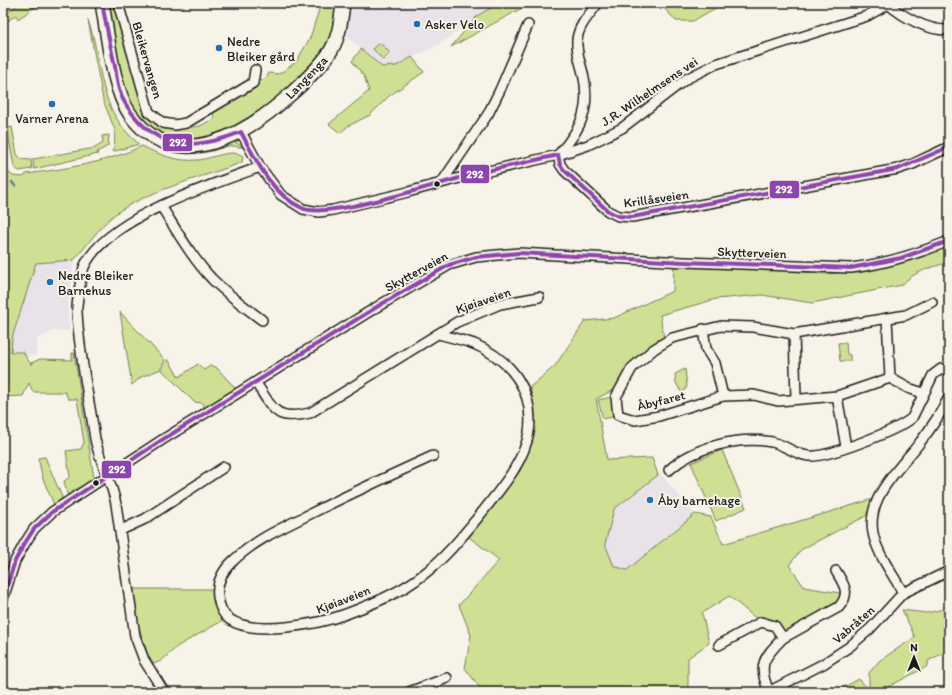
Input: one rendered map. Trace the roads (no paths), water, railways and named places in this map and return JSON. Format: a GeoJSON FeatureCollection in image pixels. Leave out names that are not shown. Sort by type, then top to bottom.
{"type":"FeatureCollection","features":[{"type":"Feature","properties":{"kind":"main road","name":"Langenga"},"geometry":{"type":"LineString","coordinates":[[102,3],[120,93],[126,107],[138,124],[155,136],[166,141],[188,145],[213,143],[241,132],[284,100],[320,66],[329,54],[336,38],[344,3]]}},
{"type":"Feature","properties":{"kind":"street","name":"Bleikervangen"},"geometry":{"type":"LineString","coordinates":[[118,3],[149,112],[163,123],[175,125],[186,123],[253,83],[255,70]]}},
{"type":"Feature","properties":{"kind":"street"},"geometry":{"type":"LineString","coordinates":[[241,132],[260,167],[281,194],[303,209],[319,212],[359,205],[442,182],[558,155],[570,142],[584,115],[587,97],[577,49],[577,39],[579,32],[587,18],[598,3]]}},
{"type":"Feature","properties":{"kind":"street"},"geometry":{"type":"LineString","coordinates":[[889,4],[921,24],[942,30],[949,30]]}},
{"type":"Feature","properties":{"kind":"street","name":"J.R. Wilhelmsens vei"},"geometry":{"type":"LineString","coordinates":[[558,155],[588,145],[622,128],[686,80],[716,64],[867,16],[889,4]]}},
{"type":"Feature","properties":{"kind":"street"},"geometry":{"type":"LineString","coordinates":[[442,182],[488,114],[528,25]]}},
{"type":"Feature","properties":{"kind":"street","name":"Krillåsveien"},"geometry":{"type":"LineString","coordinates":[[558,155],[560,164],[564,170],[608,211],[618,216],[632,217],[898,169],[918,162],[949,147]]}},
{"type":"Feature","properties":{"kind":"street"},"geometry":{"type":"LineString","coordinates":[[164,692],[144,660],[135,636],[129,604],[121,530],[115,498],[100,459],[96,439],[76,311],[84,265],[108,236],[129,222],[161,206],[260,167]]}},
{"type":"Feature","properties":{"kind":"street"},"geometry":{"type":"LineString","coordinates":[[161,206],[188,248],[212,278],[230,296],[262,320]]}},
{"type":"Feature","properties":{"kind":"street","name":"Skytterveien"},"geometry":{"type":"LineString","coordinates":[[3,599],[15,561],[34,529],[52,512],[106,476],[433,273],[449,265],[476,257],[501,253],[526,253],[692,262],[851,268],[877,265],[904,258],[949,241]]}},
{"type":"Feature","properties":{"kind":"street","name":"Kjøiaveien"},"geometry":{"type":"LineString","coordinates":[[256,383],[272,408],[279,414],[293,417],[310,413],[457,322],[500,304],[539,297]]}},
{"type":"Feature","properties":{"kind":"street","name":"Åbyfaret"},"geometry":{"type":"LineString","coordinates":[[890,378],[837,396],[796,398],[778,401],[754,395],[723,396],[659,416],[635,420],[618,415],[616,397],[632,368],[666,341],[702,329],[721,326],[753,327],[794,334],[906,315],[932,302]]}},
{"type":"Feature","properties":{"kind":"street"},"geometry":{"type":"LineString","coordinates":[[887,318],[890,378],[908,388],[924,393]]}},
{"type":"Feature","properties":{"kind":"street"},"geometry":{"type":"LineString","coordinates":[[702,329],[706,349],[715,363],[723,396]]}},
{"type":"Feature","properties":{"kind":"street","name":"Kjøiaveien"},"geometry":{"type":"LineString","coordinates":[[432,456],[347,495],[255,543],[234,559],[224,571],[220,579],[218,594],[224,613],[228,618],[239,624],[253,627],[293,627],[315,624],[346,614],[386,597],[418,578],[435,564],[455,545],[503,486],[518,464],[528,439],[530,405],[526,392],[505,362],[473,344],[438,334]]}},
{"type":"Feature","properties":{"kind":"street"},"geometry":{"type":"LineString","coordinates":[[794,334],[796,398]]}},
{"type":"Feature","properties":{"kind":"street"},"geometry":{"type":"LineString","coordinates":[[669,470],[687,456],[710,447],[736,442],[773,442],[809,456],[819,456],[846,447],[894,429],[912,418],[936,371],[941,369],[949,370]]}},
{"type":"Feature","properties":{"kind":"street"},"geometry":{"type":"LineString","coordinates":[[837,396],[846,447]]}},
{"type":"Feature","properties":{"kind":"street"},"geometry":{"type":"LineString","coordinates":[[903,592],[876,541],[872,524],[873,508],[880,493],[921,441],[949,398]]}},
{"type":"Feature","properties":{"kind":"street"},"geometry":{"type":"LineString","coordinates":[[121,530],[145,519],[224,467]]}},
{"type":"Feature","properties":{"kind":"street","name":"Vabråten"},"geometry":{"type":"LineString","coordinates":[[836,571],[844,586],[846,593],[845,600],[839,607],[783,638],[771,652],[762,668],[769,692],[823,664],[849,646],[870,629],[903,592],[949,571]]}},
{"type":"Feature","properties":{"kind":"street"},"geometry":{"type":"LineString","coordinates":[[719,645],[761,622],[775,626],[783,638]]}},
{"type":"Feature","properties":{"kind":"street"},"geometry":{"type":"LineString","coordinates":[[408,692],[447,678]]}},
{"type":"Feature","properties":{"kind":"waterway"},"geometry":{"type":"LineString","coordinates":[[12,182],[15,186]]}},
{"type":"Feature","properties":{"kind":"place","name":"Asker Velo"},"geometry":{"type":"Point","coordinates":[417,24]}},
{"type":"Feature","properties":{"kind":"place","name":"Nedre Bleiker gård"},"geometry":{"type":"Point","coordinates":[219,48]}},
{"type":"Feature","properties":{"kind":"place","name":"Varner Arena"},"geometry":{"type":"Point","coordinates":[52,104]}},
{"type":"Feature","properties":{"kind":"place","name":"Nedre Bleiker Barnehus"},"geometry":{"type":"Point","coordinates":[50,282]}},
{"type":"Feature","properties":{"kind":"place","name":"Åby barnehage"},"geometry":{"type":"Point","coordinates":[650,500]}}]}
